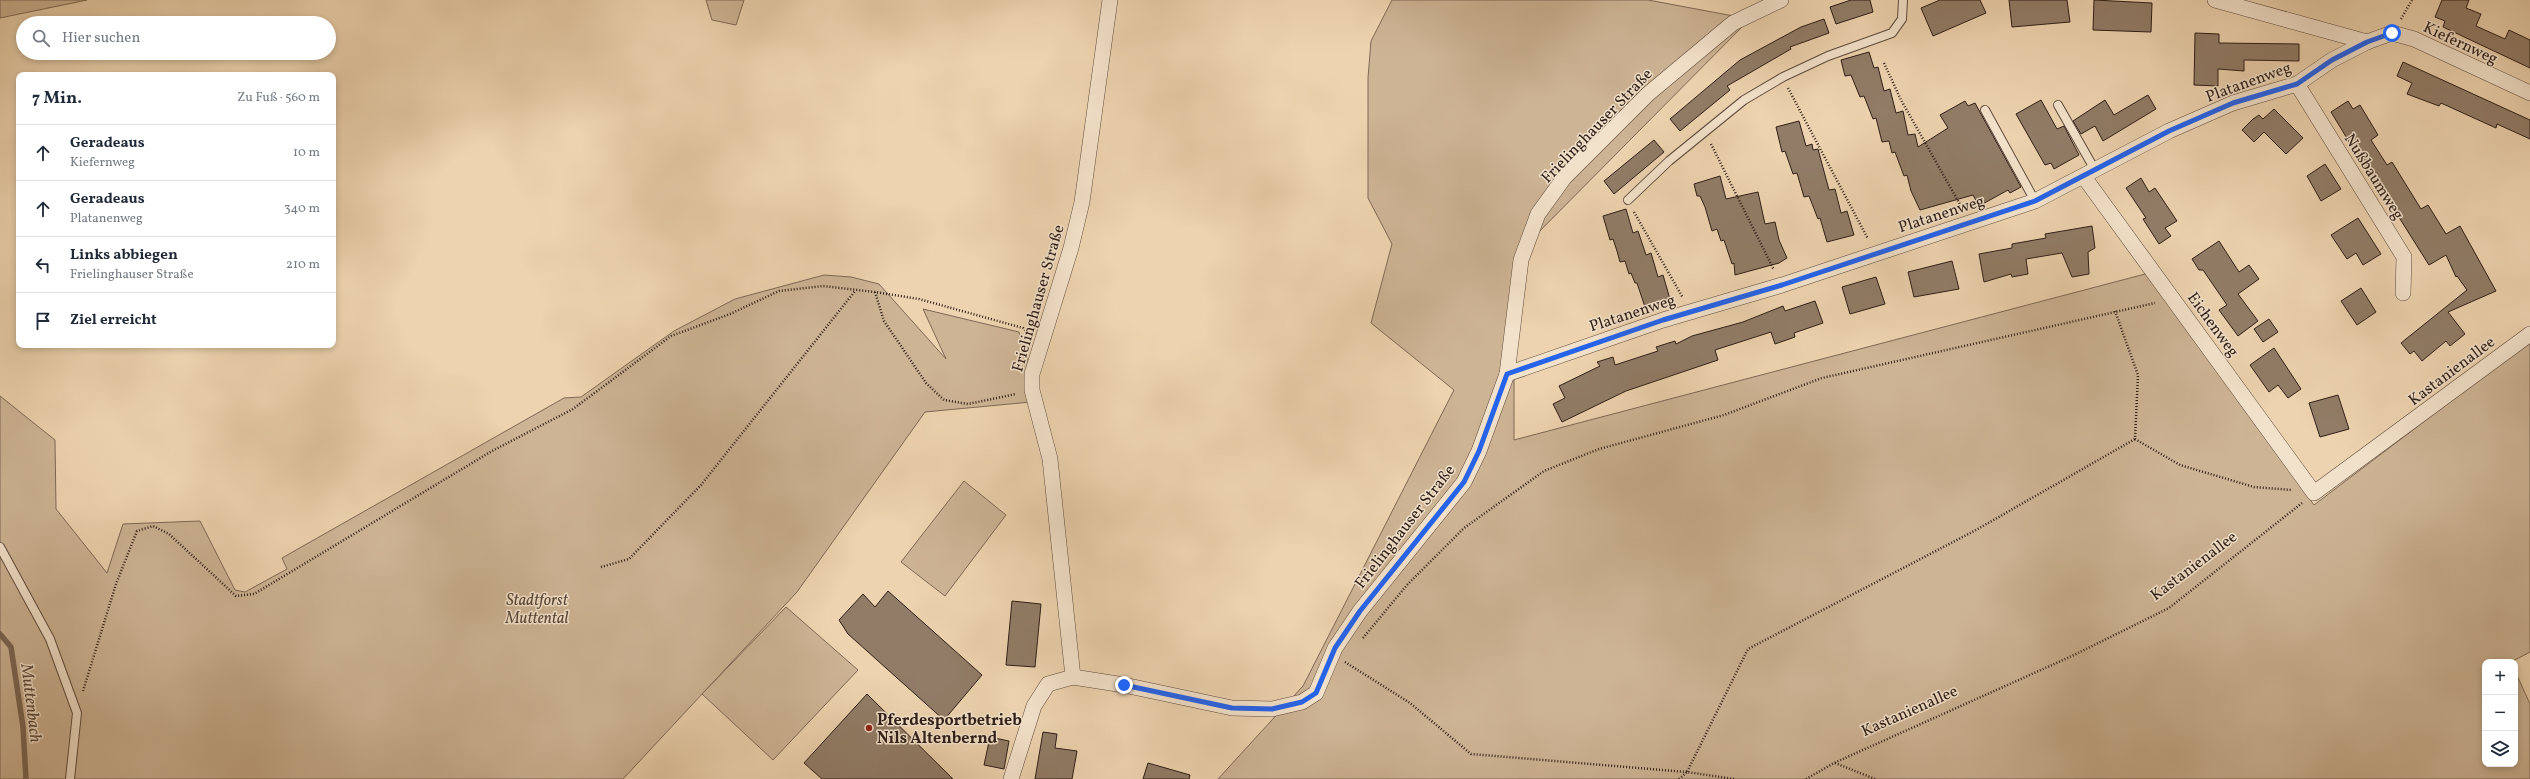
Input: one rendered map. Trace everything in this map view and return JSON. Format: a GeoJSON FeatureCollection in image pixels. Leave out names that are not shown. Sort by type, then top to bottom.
{"type":"FeatureCollection","features":[{"type":"Feature","properties":{"kind":"street","name":"Frielinghauser Straße"},"geometry":{"type":"LineString","coordinates":[[1072,677],[1050,459],[1032,390],[1032,374],[1038,348],[1071,248],[1082,202],[1110,0]]}},
{"type":"Feature","properties":{"kind":"street","name":"Frielinghauser Straße"},"geometry":{"type":"LineString","coordinates":[[1011,779],[1034,706],[1048,684],[1072,677],[1124,685],[1232,708],[1272,709],[1302,702],[1316,693],[1335,648],[1360,611],[1464,482],[1479,451],[1507,374],[1521,260],[1538,214],[1564,178],[1648,94],[1707,43],[1733,23],[1781,0]]}},
{"type":"Feature","properties":{"kind":"street"},"geometry":{"type":"LineString","coordinates":[[2215,0],[2367,42],[2392,33]]}},
{"type":"Feature","properties":{"kind":"street","name":"Kiefernweg"},"geometry":{"type":"LineString","coordinates":[[2392,33],[2414,39],[2530,94]]}},
{"type":"Feature","properties":{"kind":"street","name":"Platanenweg"},"geometry":{"type":"LineString","coordinates":[[1507,374],[1691,312],[1782,285],[2035,201],[2169,131],[2233,103],[2297,84],[2332,60],[2367,42]]}},
{"type":"Feature","properties":{"kind":"street","name":"Nußbaumweg"},"geometry":{"type":"LineString","coordinates":[[2297,84],[2404,257],[2403,293]]}},
{"type":"Feature","properties":{"kind":"street","name":"Eichenweg"},"geometry":{"type":"LineString","coordinates":[[2089,174],[2173,299],[2314,493]]}},
{"type":"Feature","properties":{"kind":"street","name":"Kastanienallee"},"geometry":{"type":"LineString","coordinates":[[2314,493],[2530,334]]}},
{"type":"Feature","properties":{"kind":"lane"},"geometry":{"type":"LineString","coordinates":[[1628,200],[1669,161],[1744,100],[1783,77],[1828,56],[1892,32],[1902,19],[1902,0]]}},
{"type":"Feature","properties":{"kind":"lane"},"geometry":{"type":"LineString","coordinates":[[2058,105],[2089,174]]}},
{"type":"Feature","properties":{"kind":"lane"},"geometry":{"type":"LineString","coordinates":[[1985,110],[2035,201]]}},
{"type":"Feature","properties":{"kind":"lane"},"geometry":{"type":"LineString","coordinates":[[0,547],[50,639],[77,713],[70,779]]}},
{"type":"Feature","properties":{"kind":"path"},"geometry":{"type":"LineString","coordinates":[[2392,33],[2412,0]]}},
{"type":"Feature","properties":{"kind":"path"},"geometry":{"type":"LineString","coordinates":[[1884,63],[1901,100],[1970,222]]}},
{"type":"Feature","properties":{"kind":"path"},"geometry":{"type":"LineString","coordinates":[[1783,77],[1876,254]]}},
{"type":"Feature","properties":{"kind":"path"},"geometry":{"type":"LineString","coordinates":[[1705,133],[1782,285]]}},
{"type":"Feature","properties":{"kind":"path"},"geometry":{"type":"LineString","coordinates":[[1628,200],[1691,312]]}},
{"type":"Feature","properties":{"kind":"path"},"geometry":{"type":"LineString","coordinates":[[77,713],[116,584],[137,531],[153,526],[169,534],[236,596],[254,594],[492,451],[573,409],[671,336],[730,314],[779,291],[823,286],[919,299],[1024,328],[1038,348]]}},
{"type":"Feature","properties":{"kind":"path"},"geometry":{"type":"LineString","coordinates":[[601,567],[628,559],[701,485],[855,291]]}},
{"type":"Feature","properties":{"kind":"path"},"geometry":{"type":"LineString","coordinates":[[875,292],[884,321],[926,383],[944,400],[968,404],[1032,390]]}},
{"type":"Feature","properties":{"kind":"path"},"geometry":{"type":"LineString","coordinates":[[1359,644],[1407,585],[1464,528],[1544,471],[1599,449],[1724,415],[1822,378],[2116,310],[2173,299]]}},
{"type":"Feature","properties":{"kind":"path"},"geometry":{"type":"LineString","coordinates":[[2116,310],[2138,375],[2135,439]]}},
{"type":"Feature","properties":{"kind":"path"},"geometry":{"type":"LineString","coordinates":[[2135,439],[2180,465],[2254,487],[2314,493]]}},
{"type":"Feature","properties":{"kind":"path"},"geometry":{"type":"LineString","coordinates":[[1679,779],[1688,772],[1748,649],[1976,530],[2135,439]]}},
{"type":"Feature","properties":{"kind":"path","name":"Kastanienallee"},"geometry":{"type":"LineString","coordinates":[[1806,779],[1834,762],[2051,666],[2169,608],[2314,493]]}},
{"type":"Feature","properties":{"kind":"path"},"geometry":{"type":"LineString","coordinates":[[1340,668],[1349,656]]}},
{"type":"Feature","properties":{"kind":"path"},"geometry":{"type":"LineString","coordinates":[[1344,662],[1410,703],[1471,754],[1688,772],[1734,779]]}},
{"type":"Feature","properties":{"kind":"path"},"geometry":{"type":"LineString","coordinates":[[1834,762],[1875,779]]}},
{"type":"Feature","properties":{"kind":"green space"},"geometry":{"type":"Polygon","coordinates":[[[0,0],[87,0],[0,18],[0,0]]]}},
{"type":"Feature","properties":{"kind":"green space"},"geometry":{"type":"Polygon","coordinates":[[[706,0],[744,0],[736,25],[712,20],[706,0]]]}},
{"type":"Feature","properties":{"kind":"green space"},"geometry":{"type":"Polygon","coordinates":[[[1392,0],[1648,0],[1750,19],[1514,257],[1514,440],[2149,273],[2314,505],[2530,341],[2530,652],[2517,659],[2482,659],[2482,767],[2518,767],[2518,678],[2530,704],[2530,779],[1218,779],[1303,686],[1454,390],[1371,323],[1392,244],[1368,198],[1368,78],[1371,41],[1392,0]]]}},
{"type":"Feature","properties":{"kind":"green space","name":"Stadtforst Muttental"},"geometry":{"type":"Polygon","coordinates":[[[824,275],[851,277],[879,284],[946,359],[923,309],[1019,332],[1028,359],[1026,385],[1031,402],[925,412],[797,592],[623,779],[0,779],[0,396],[55,440],[56,509],[107,573],[123,524],[200,521],[235,590],[245,592],[287,569],[282,558],[564,398],[581,397],[674,331],[735,299],[824,275]]]}},
{"type":"Feature","properties":{"kind":"green space"},"geometry":{"type":"Polygon","coordinates":[[[964,481],[1006,515],[945,596],[901,562],[964,481]]]}},
{"type":"Feature","properties":{"kind":"green space"},"geometry":{"type":"Polygon","coordinates":[[[786,607],[858,670],[773,760],[702,694],[786,607]]]}},
{"type":"Feature","properties":{"kind":"building"},"geometry":{"type":"Polygon","coordinates":[[[1851,0],[1870,0],[1873,12],[1836,24],[1830,7],[1851,0]]]}},
{"type":"Feature","properties":{"kind":"building"},"geometry":{"type":"Polygon","coordinates":[[[1940,0],[1980,0],[1986,13],[1933,36],[1921,8],[1940,0]]]}},
{"type":"Feature","properties":{"kind":"building"},"geometry":{"type":"Polygon","coordinates":[[[2009,0],[2067,0],[2070,22],[2012,27],[2009,0]]]}},
{"type":"Feature","properties":{"kind":"building"},"geometry":{"type":"Polygon","coordinates":[[[2094,0],[2152,3],[2151,32],[2093,30],[2094,0]]]}},
{"type":"Feature","properties":{"kind":"building"},"geometry":{"type":"Polygon","coordinates":[[[2442,0],[2469,0],[2466,8],[2481,14],[2476,26],[2505,39],[2509,30],[2530,40],[2530,68],[2443,27],[2445,21],[2435,17],[2442,0]]]}},
{"type":"Feature","properties":{"kind":"building"},"geometry":{"type":"Polygon","coordinates":[[[1824,19],[1829,33],[1790,47],[1791,49],[1727,86],[1730,90],[1680,131],[1670,119],[1740,60],[1801,27],[1824,19]]]}},
{"type":"Feature","properties":{"kind":"building"},"geometry":{"type":"Polygon","coordinates":[[[2195,33],[2219,34],[2219,43],[2299,44],[2299,61],[2244,60],[2244,71],[2218,69],[2218,86],[2194,85],[2195,33]]]}},
{"type":"Feature","properties":{"kind":"building"},"geometry":{"type":"Polygon","coordinates":[[[1869,52],[1874,68],[1878,67],[1884,91],[1890,89],[1896,113],[1903,111],[1908,135],[1915,134],[1918,147],[1948,128],[1940,115],[1965,101],[1968,106],[1975,103],[2021,187],[2010,193],[2008,190],[1979,206],[1973,195],[1920,210],[1911,191],[1907,175],[1904,176],[1895,152],[1892,153],[1889,141],[1882,142],[1876,118],[1873,119],[1864,96],[1860,97],[1851,75],[1845,76],[1841,60],[1869,52]]]}},
{"type":"Feature","properties":{"kind":"building"},"geometry":{"type":"Polygon","coordinates":[[[2403,62],[2530,120],[2530,139],[2497,124],[2496,128],[2441,103],[2439,106],[2407,94],[2412,83],[2397,76],[2403,62]]]}},
{"type":"Feature","properties":{"kind":"building"},"geometry":{"type":"Polygon","coordinates":[[[2148,95],[2156,109],[2103,141],[2095,126],[2081,134],[2073,121],[2105,100],[2114,115],[2148,95]]]}},
{"type":"Feature","properties":{"kind":"building"},"geometry":{"type":"Polygon","coordinates":[[[2041,100],[2057,129],[2064,126],[2079,155],[2054,169],[2051,163],[2045,165],[2016,114],[2041,100]]]}},
{"type":"Feature","properties":{"kind":"building"},"geometry":{"type":"Polygon","coordinates":[[[2348,101],[2353,109],[2360,105],[2378,135],[2371,140],[2387,165],[2392,162],[2421,209],[2428,205],[2446,234],[2460,226],[2496,291],[2448,312],[2465,334],[2450,346],[2446,341],[2422,361],[2414,351],[2410,354],[2401,343],[2467,290],[2457,276],[2456,277],[2446,255],[2429,265],[2356,149],[2354,150],[2331,112],[2348,101]]]}},
{"type":"Feature","properties":{"kind":"building"},"geometry":{"type":"Polygon","coordinates":[[[2274,109],[2303,138],[2286,154],[2264,132],[2254,142],[2242,130],[2259,115],[2263,119],[2274,109]]]}},
{"type":"Feature","properties":{"kind":"building"},"geometry":{"type":"Polygon","coordinates":[[[1799,121],[1806,146],[1812,144],[1813,150],[1818,149],[1829,190],[1835,189],[1841,213],[1847,211],[1854,235],[1827,242],[1820,218],[1818,219],[1809,196],[1804,197],[1797,173],[1793,174],[1785,151],[1782,152],[1776,127],[1799,121]]]}},
{"type":"Feature","properties":{"kind":"building"},"geometry":{"type":"Polygon","coordinates":[[[1654,140],[1664,152],[1614,194],[1604,181],[1654,140]]]}},
{"type":"Feature","properties":{"kind":"building"},"geometry":{"type":"Polygon","coordinates":[[[2325,164],[2341,189],[2321,201],[2307,176],[2325,164]]]}},
{"type":"Feature","properties":{"kind":"building"},"geometry":{"type":"Polygon","coordinates":[[[1720,176],[1726,199],[1758,192],[1765,224],[1775,222],[1779,240],[1787,258],[1779,263],[1735,275],[1734,263],[1732,264],[1724,240],[1721,241],[1717,229],[1712,231],[1705,207],[1700,196],[1697,196],[1694,184],[1720,176]]]}},
{"type":"Feature","properties":{"kind":"building"},"geometry":{"type":"Polygon","coordinates":[[[2141,178],[2149,192],[2155,188],[2177,221],[2165,228],[2171,236],[2159,244],[2143,219],[2146,218],[2126,188],[2141,178]]]}},
{"type":"Feature","properties":{"kind":"building"},"geometry":{"type":"Polygon","coordinates":[[[1626,209],[1633,233],[1638,231],[1646,255],[1651,253],[1658,277],[1663,275],[1670,299],[1645,307],[1637,283],[1635,283],[1631,273],[1629,274],[1625,261],[1620,262],[1613,239],[1610,240],[1603,216],[1626,209]]]}},
{"type":"Feature","properties":{"kind":"building"},"geometry":{"type":"Polygon","coordinates":[[[2358,218],[2381,254],[2363,265],[2356,253],[2347,259],[2331,235],[2358,218]]]}},
{"type":"Feature","properties":{"kind":"building"},"geometry":{"type":"Polygon","coordinates":[[[2092,226],[2095,248],[2088,252],[2089,274],[2072,277],[2062,253],[2026,259],[2028,274],[2012,277],[2011,274],[1984,282],[1979,254],[2012,248],[2012,244],[2046,238],[2045,234],[2092,226]]]}},
{"type":"Feature","properties":{"kind":"building"},"geometry":{"type":"Polygon","coordinates":[[[2219,241],[2239,272],[2249,265],[2259,279],[2238,294],[2258,321],[2238,336],[2219,310],[2227,305],[2203,270],[2199,270],[2192,259],[2219,241]]]}},
{"type":"Feature","properties":{"kind":"building"},"geometry":{"type":"Polygon","coordinates":[[[1952,261],[1959,289],[1914,297],[1908,272],[1952,261]]]}},
{"type":"Feature","properties":{"kind":"building"},"geometry":{"type":"Polygon","coordinates":[[[1876,277],[1885,304],[1850,314],[1842,287],[1876,277]]]}},
{"type":"Feature","properties":{"kind":"building"},"geometry":{"type":"Polygon","coordinates":[[[2361,288],[2376,312],[2357,325],[2341,301],[2361,288]]]}},
{"type":"Feature","properties":{"kind":"building"},"geometry":{"type":"Polygon","coordinates":[[[1815,301],[1823,323],[1794,333],[1795,337],[1775,344],[1771,332],[1715,350],[1718,360],[1626,391],[1562,422],[1553,404],[1565,398],[1559,386],[1600,366],[1597,362],[1613,357],[1615,365],[1658,351],[1656,347],[1675,341],[1676,344],[1692,336],[1743,322],[1783,306],[1785,311],[1815,301]]]}},
{"type":"Feature","properties":{"kind":"building"},"geometry":{"type":"Polygon","coordinates":[[[2269,319],[2278,332],[2263,342],[2254,329],[2269,319]]]}},
{"type":"Feature","properties":{"kind":"building"},"geometry":{"type":"Polygon","coordinates":[[[2274,348],[2301,389],[2288,398],[2278,385],[2269,392],[2250,365],[2274,348]]]}},
{"type":"Feature","properties":{"kind":"building"},"geometry":{"type":"Polygon","coordinates":[[[2338,395],[2349,429],[2320,437],[2309,403],[2338,395]]]}},
{"type":"Feature","properties":{"kind":"building"},"geometry":{"type":"Polygon","coordinates":[[[888,591],[982,675],[944,720],[848,634],[839,620],[863,594],[875,607],[888,591]]]}},
{"type":"Feature","properties":{"kind":"building"},"geometry":{"type":"Polygon","coordinates":[[[1012,601],[1041,604],[1035,667],[1006,665],[1012,601]]]}},
{"type":"Feature","properties":{"kind":"building","name":"Pferdesportbetrieb Nils Altenbernd"},"geometry":{"type":"Polygon","coordinates":[[[867,694],[953,779],[822,779],[804,763],[867,694]]]}},
{"type":"Feature","properties":{"kind":"building"},"geometry":{"type":"Polygon","coordinates":[[[1043,732],[1057,734],[1055,748],[1077,751],[1072,779],[1035,779],[1043,732]]]}},
{"type":"Feature","properties":{"kind":"building"},"geometry":{"type":"Polygon","coordinates":[[[990,737],[1009,741],[1004,769],[984,765],[990,737]]]}},
{"type":"Feature","properties":{"kind":"building"},"geometry":{"type":"Polygon","coordinates":[[[1148,763],[1190,775],[1189,779],[1143,779],[1148,763]]]}},
{"type":"Feature","properties":{"kind":"waterway","name":"Muttenbach"},"geometry":{"type":"LineString","coordinates":[[0,634],[11,647],[23,727],[26,779]]}},
{"type":"Feature","properties":{"kind":"place","name":"Pferdesportbetrieb Nils Altenbernd"},"geometry":{"type":"Point","coordinates":[869,728]}},
{"type":"Feature","properties":{"kind":"route"},"geometry":{"type":"LineString","coordinates":[[1124,685],[1168,696],[1232,708],[1272,709],[1302,702],[1316,693],[1335,648],[1360,611],[1464,482],[1479,451],[1507,374],[1663,320],[1782,285],[2035,201],[2084,177],[2169,131],[2233,103],[2297,84],[2332,60],[2367,42],[2392,33]]}}]}
